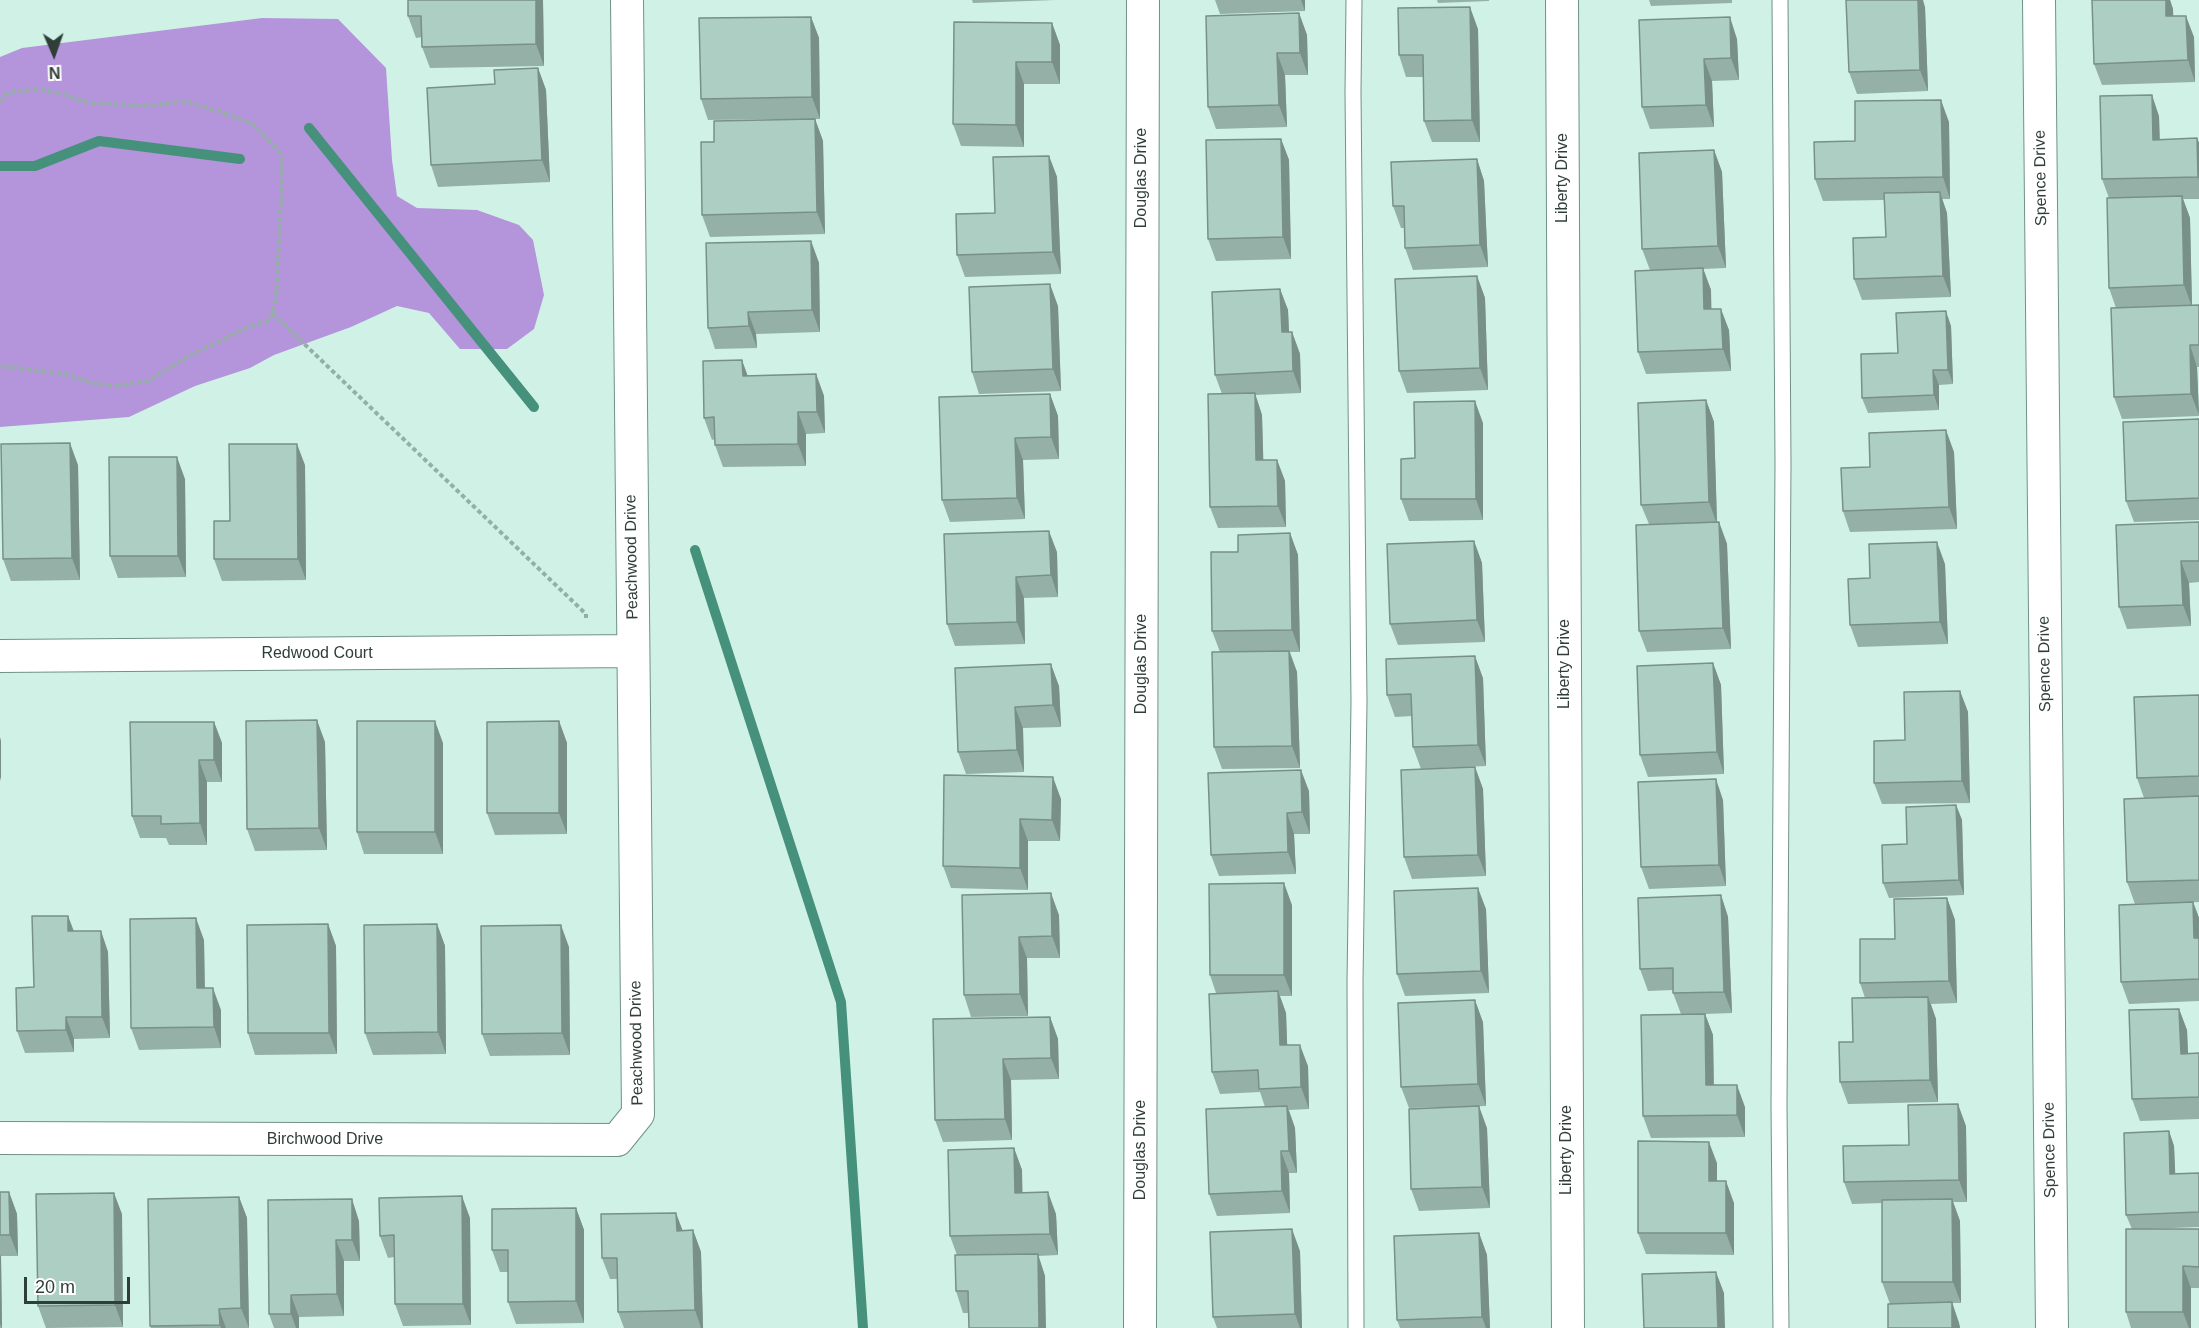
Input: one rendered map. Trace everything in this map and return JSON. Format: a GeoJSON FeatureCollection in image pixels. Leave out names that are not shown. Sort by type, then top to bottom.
{"type":"FeatureCollection","features":[{"type":"Feature","properties":{"kind":"street","name":"Peachwood Drive"},"geometry":{"type":"LineString","coordinates":[[627,0],[639,1114]]}},
{"type":"Feature","properties":{"kind":"street","name":"Douglas Drive"},"geometry":{"type":"LineString","coordinates":[[1140,1328],[1143,0]]}},
{"type":"Feature","properties":{"kind":"street","name":"Liberty Drive"},"geometry":{"type":"LineString","coordinates":[[1562,0],[1568,1328]]}},
{"type":"Feature","properties":{"kind":"street","name":"Spence Drive"},"geometry":{"type":"LineString","coordinates":[[2039,0],[2052,1328]]}},
{"type":"Feature","properties":{"kind":"street","name":"Redwood Court"},"geometry":{"type":"LineString","coordinates":[[0,656],[633,651]]}},
{"type":"Feature","properties":{"kind":"street","name":"Birchwood Drive"},"geometry":{"type":"LineString","coordinates":[[0,1138],[598,1141],[617,1140],[639,1114]]}},
{"type":"Feature","properties":{"kind":"lane"},"geometry":{"type":"LineString","coordinates":[[1354,0],[1359,702],[1355,981],[1356,1328]]}},
{"type":"Feature","properties":{"kind":"lane"},"geometry":{"type":"LineString","coordinates":[[1780,0],[1783,463],[1780,1328]]}},
{"type":"Feature","properties":{"kind":"path"},"geometry":{"type":"LineString","coordinates":[[0,102],[8,93],[36,89],[63,94],[89,103],[150,106],[184,100],[253,124],[280,154],[282,180],[277,291],[270,320],[248,327],[187,357],[148,381],[116,386],[91,384],[65,374],[0,366]]}},
{"type":"Feature","properties":{"kind":"path"},"geometry":{"type":"LineString","coordinates":[[272,313],[586,614],[589,652]]}},
{"type":"Feature","properties":{"kind":"shaded area"},"geometry":{"type":"Polygon","coordinates":[[[262,18],[338,19],[386,68],[392,160],[397,196],[417,208],[477,210],[519,225],[533,240],[544,295],[534,329],[507,349],[460,349],[429,313],[397,306],[351,327],[274,355],[250,368],[195,386],[129,417],[0,427],[0,57],[22,48],[262,18]]]}},
{"type":"Feature","properties":{"kind":"building"},"geometry":{"type":"Polygon","coordinates":[[[408,0],[536,0],[536,44],[422,47],[421,16],[408,16],[408,0]]]}},
{"type":"Feature","properties":{"kind":"building"},"geometry":{"type":"Polygon","coordinates":[[[1846,0],[1918,0],[1920,70],[1849,72],[1846,0]]]}},
{"type":"Feature","properties":{"kind":"building"},"geometry":{"type":"Polygon","coordinates":[[[2092,0],[2166,0],[2166,16],[2186,16],[2188,60],[2094,64],[2092,0]]]}},
{"type":"Feature","properties":{"kind":"building"},"geometry":{"type":"Polygon","coordinates":[[[1470,7],[1472,120],[1424,121],[1423,55],[1399,55],[1398,8],[1470,7]]]}},
{"type":"Feature","properties":{"kind":"building"},"geometry":{"type":"Polygon","coordinates":[[[1299,13],[1300,53],[1277,53],[1279,105],[1208,107],[1206,16],[1299,13]]]}},
{"type":"Feature","properties":{"kind":"building"},"geometry":{"type":"Polygon","coordinates":[[[811,17],[812,97],[701,99],[699,18],[811,17]]]}},
{"type":"Feature","properties":{"kind":"building"},"geometry":{"type":"Polygon","coordinates":[[[1730,17],[1731,58],[1704,59],[1706,105],[1642,107],[1639,20],[1730,17]]]}},
{"type":"Feature","properties":{"kind":"building"},"geometry":{"type":"Polygon","coordinates":[[[954,22],[1052,23],[1052,62],[1016,62],[1016,125],[953,124],[954,22]]]}},
{"type":"Feature","properties":{"kind":"building"},"geometry":{"type":"Polygon","coordinates":[[[538,68],[542,160],[431,165],[427,88],[495,84],[494,70],[538,68]]]}},
{"type":"Feature","properties":{"kind":"building"},"geometry":{"type":"Polygon","coordinates":[[[2152,95],[2153,140],[2197,138],[2198,177],[2102,179],[2100,96],[2152,95]]]}},
{"type":"Feature","properties":{"kind":"building"},"geometry":{"type":"Polygon","coordinates":[[[1941,100],[1943,177],[1815,179],[1814,142],[1855,141],[1855,101],[1941,100]]]}},
{"type":"Feature","properties":{"kind":"building"},"geometry":{"type":"Polygon","coordinates":[[[815,119],[817,212],[702,215],[701,142],[714,142],[714,121],[815,119]]]}},
{"type":"Feature","properties":{"kind":"building"},"geometry":{"type":"Polygon","coordinates":[[[1281,139],[1283,237],[1208,239],[1206,140],[1281,139]]]}},
{"type":"Feature","properties":{"kind":"building"},"geometry":{"type":"Polygon","coordinates":[[[1714,150],[1718,246],[1642,249],[1639,153],[1714,150]]]}},
{"type":"Feature","properties":{"kind":"building"},"geometry":{"type":"Polygon","coordinates":[[[1049,156],[1053,252],[957,255],[956,214],[995,213],[993,157],[1049,156]]]}},
{"type":"Feature","properties":{"kind":"building"},"geometry":{"type":"Polygon","coordinates":[[[1477,159],[1480,245],[1405,248],[1404,206],[1393,206],[1391,162],[1477,159]]]}},
{"type":"Feature","properties":{"kind":"building"},"geometry":{"type":"Polygon","coordinates":[[[1940,192],[1943,276],[1854,279],[1853,238],[1886,237],[1884,193],[1940,192]]]}},
{"type":"Feature","properties":{"kind":"building"},"geometry":{"type":"Polygon","coordinates":[[[2182,196],[2184,285],[2109,288],[2107,198],[2182,196]]]}},
{"type":"Feature","properties":{"kind":"building"},"geometry":{"type":"Polygon","coordinates":[[[811,241],[812,310],[748,312],[749,326],[708,328],[706,243],[811,241]]]}},
{"type":"Feature","properties":{"kind":"building"},"geometry":{"type":"Polygon","coordinates":[[[1703,268],[1704,309],[1721,309],[1723,349],[1638,352],[1635,271],[1703,268]]]}},
{"type":"Feature","properties":{"kind":"building"},"geometry":{"type":"Polygon","coordinates":[[[1477,276],[1480,368],[1399,371],[1395,279],[1477,276]]]}},
{"type":"Feature","properties":{"kind":"building"},"geometry":{"type":"Polygon","coordinates":[[[1050,284],[1053,369],[972,372],[969,287],[1050,284]]]}},
{"type":"Feature","properties":{"kind":"building"},"geometry":{"type":"Polygon","coordinates":[[[1280,289],[1282,332],[1292,332],[1293,371],[1215,375],[1212,292],[1280,289]]]}},
{"type":"Feature","properties":{"kind":"building"},"geometry":{"type":"Polygon","coordinates":[[[2199,305],[2199,345],[2190,345],[2191,394],[2114,397],[2111,308],[2199,305]]]}},
{"type":"Feature","properties":{"kind":"building"},"geometry":{"type":"Polygon","coordinates":[[[1946,311],[1948,370],[1933,370],[1934,395],[1862,398],[1861,354],[1898,353],[1896,313],[1946,311]]]}},
{"type":"Feature","properties":{"kind":"building"},"geometry":{"type":"Polygon","coordinates":[[[742,360],[743,376],[816,374],[817,412],[798,412],[798,444],[715,445],[714,417],[704,418],[703,361],[742,360]]]}},
{"type":"Feature","properties":{"kind":"building"},"geometry":{"type":"Polygon","coordinates":[[[1255,393],[1256,460],[1277,460],[1278,506],[1210,507],[1208,394],[1255,393]]]}},
{"type":"Feature","properties":{"kind":"building"},"geometry":{"type":"Polygon","coordinates":[[[1050,394],[1051,437],[1015,438],[1017,498],[942,500],[939,397],[1050,394]]]}},
{"type":"Feature","properties":{"kind":"building"},"geometry":{"type":"Polygon","coordinates":[[[1706,400],[1709,502],[1641,505],[1638,403],[1706,400]]]}},
{"type":"Feature","properties":{"kind":"building"},"geometry":{"type":"Polygon","coordinates":[[[1475,401],[1476,499],[1401,499],[1401,459],[1415,458],[1414,402],[1475,401]]]}},
{"type":"Feature","properties":{"kind":"building"},"geometry":{"type":"Polygon","coordinates":[[[2199,419],[2199,498],[2126,501],[2123,422],[2199,419]]]}},
{"type":"Feature","properties":{"kind":"building"},"geometry":{"type":"Polygon","coordinates":[[[1946,430],[1949,507],[1843,511],[1841,468],[1870,467],[1869,433],[1946,430]]]}},
{"type":"Feature","properties":{"kind":"building"},"geometry":{"type":"Polygon","coordinates":[[[70,443],[72,558],[3,559],[1,444],[70,443]]]}},
{"type":"Feature","properties":{"kind":"building"},"geometry":{"type":"Polygon","coordinates":[[[229,444],[297,444],[298,559],[214,559],[214,521],[230,521],[229,444]]]}},
{"type":"Feature","properties":{"kind":"building"},"geometry":{"type":"Polygon","coordinates":[[[109,457],[177,457],[178,556],[110,556],[109,457]]]}},
{"type":"Feature","properties":{"kind":"building"},"geometry":{"type":"Polygon","coordinates":[[[1719,522],[1723,628],[1639,631],[1636,525],[1719,522]]]}},
{"type":"Feature","properties":{"kind":"building"},"geometry":{"type":"Polygon","coordinates":[[[2199,522],[2199,561],[2181,561],[2183,605],[2119,607],[2116,525],[2199,522]]]}},
{"type":"Feature","properties":{"kind":"building"},"geometry":{"type":"Polygon","coordinates":[[[1049,531],[1051,575],[1016,577],[1017,622],[947,624],[944,534],[1049,531]]]}},
{"type":"Feature","properties":{"kind":"building"},"geometry":{"type":"Polygon","coordinates":[[[1290,533],[1292,630],[1212,631],[1211,552],[1238,552],[1238,535],[1290,533]]]}},
{"type":"Feature","properties":{"kind":"building"},"geometry":{"type":"Polygon","coordinates":[[[1474,541],[1477,620],[1390,624],[1387,544],[1474,541]]]}},
{"type":"Feature","properties":{"kind":"building"},"geometry":{"type":"Polygon","coordinates":[[[1937,542],[1940,622],[1850,625],[1848,579],[1870,578],[1869,544],[1937,542]]]}},
{"type":"Feature","properties":{"kind":"building"},"geometry":{"type":"Polygon","coordinates":[[[1289,651],[1292,746],[1214,747],[1212,652],[1289,651]]]}},
{"type":"Feature","properties":{"kind":"building"},"geometry":{"type":"Polygon","coordinates":[[[1475,656],[1478,745],[1413,747],[1411,694],[1387,695],[1386,659],[1475,656]]]}},
{"type":"Feature","properties":{"kind":"building"},"geometry":{"type":"Polygon","coordinates":[[[1713,663],[1717,752],[1640,755],[1637,666],[1713,663]]]}},
{"type":"Feature","properties":{"kind":"building"},"geometry":{"type":"Polygon","coordinates":[[[1051,664],[1053,705],[1015,707],[1017,750],[958,752],[955,668],[1051,664]]]}},
{"type":"Feature","properties":{"kind":"building"},"geometry":{"type":"Polygon","coordinates":[[[1960,691],[1962,781],[1874,783],[1874,741],[1905,740],[1904,692],[1960,691]]]}},
{"type":"Feature","properties":{"kind":"building"},"geometry":{"type":"Polygon","coordinates":[[[2199,695],[2199,776],[2137,778],[2134,697],[2199,695]]]}},
{"type":"Feature","properties":{"kind":"building"},"geometry":{"type":"Polygon","coordinates":[[[317,720],[319,828],[247,829],[246,721],[317,720]]]}},
{"type":"Feature","properties":{"kind":"building"},"geometry":{"type":"Polygon","coordinates":[[[357,721],[435,721],[435,832],[357,832],[357,721]]]}},
{"type":"Feature","properties":{"kind":"building"},"geometry":{"type":"Polygon","coordinates":[[[559,721],[559,813],[487,813],[487,722],[559,721]]]}},
{"type":"Feature","properties":{"kind":"building"},"geometry":{"type":"Polygon","coordinates":[[[130,722],[214,722],[214,760],[199,760],[200,823],[161,824],[161,816],[132,816],[130,722]]]}},
{"type":"Feature","properties":{"kind":"building"},"geometry":{"type":"Polygon","coordinates":[[[1475,767],[1478,855],[1404,857],[1401,770],[1475,767]]]}},
{"type":"Feature","properties":{"kind":"building"},"geometry":{"type":"Polygon","coordinates":[[[1301,770],[1302,812],[1287,813],[1288,852],[1211,855],[1208,773],[1301,770]]]}},
{"type":"Feature","properties":{"kind":"building"},"geometry":{"type":"Polygon","coordinates":[[[944,775],[1053,777],[1052,820],[1020,819],[1020,868],[943,866],[944,775]]]}},
{"type":"Feature","properties":{"kind":"building"},"geometry":{"type":"Polygon","coordinates":[[[1716,779],[1719,865],[1641,867],[1638,782],[1716,779]]]}},
{"type":"Feature","properties":{"kind":"building"},"geometry":{"type":"Polygon","coordinates":[[[2199,796],[2199,880],[2127,882],[2124,799],[2199,796]]]}},
{"type":"Feature","properties":{"kind":"building"},"geometry":{"type":"Polygon","coordinates":[[[1956,805],[1959,880],[1883,883],[1882,845],[1907,844],[1906,807],[1956,805]]]}},
{"type":"Feature","properties":{"kind":"building"},"geometry":{"type":"Polygon","coordinates":[[[1284,883],[1284,975],[1210,975],[1209,884],[1284,883]]]}},
{"type":"Feature","properties":{"kind":"building"},"geometry":{"type":"Polygon","coordinates":[[[1478,888],[1481,971],[1397,974],[1394,891],[1478,888]]]}},
{"type":"Feature","properties":{"kind":"building"},"geometry":{"type":"Polygon","coordinates":[[[1051,893],[1052,936],[1019,937],[1020,994],[964,995],[962,895],[1051,893]]]}},
{"type":"Feature","properties":{"kind":"building"},"geometry":{"type":"Polygon","coordinates":[[[1721,895],[1724,992],[1673,993],[1673,968],[1640,969],[1638,898],[1721,895]]]}},
{"type":"Feature","properties":{"kind":"building"},"geometry":{"type":"Polygon","coordinates":[[[1947,898],[1949,981],[1860,983],[1860,939],[1895,939],[1894,899],[1947,898]]]}},
{"type":"Feature","properties":{"kind":"building"},"geometry":{"type":"Polygon","coordinates":[[[2193,902],[2194,938],[2199,938],[2199,979],[2121,982],[2119,905],[2193,902]]]}},
{"type":"Feature","properties":{"kind":"building"},"geometry":{"type":"Polygon","coordinates":[[[32,916],[68,916],[68,931],[101,931],[102,1017],[66,1017],[66,1030],[17,1031],[16,988],[34,987],[32,916]]]}},
{"type":"Feature","properties":{"kind":"building"},"geometry":{"type":"Polygon","coordinates":[[[196,918],[197,988],[213,988],[214,1027],[131,1028],[130,919],[196,918]]]}},
{"type":"Feature","properties":{"kind":"building"},"geometry":{"type":"Polygon","coordinates":[[[328,924],[329,1033],[248,1033],[247,925],[328,924]]]}},
{"type":"Feature","properties":{"kind":"building"},"geometry":{"type":"Polygon","coordinates":[[[437,924],[438,1032],[365,1033],[364,925],[437,924]]]}},
{"type":"Feature","properties":{"kind":"building"},"geometry":{"type":"Polygon","coordinates":[[[561,925],[562,1033],[482,1034],[481,926],[561,925]]]}},
{"type":"Feature","properties":{"kind":"building"},"geometry":{"type":"Polygon","coordinates":[[[1278,991],[1280,1045],[1300,1045],[1301,1087],[1259,1089],[1258,1070],[1212,1072],[1209,994],[1278,991]]]}},
{"type":"Feature","properties":{"kind":"building"},"geometry":{"type":"Polygon","coordinates":[[[1928,997],[1930,1080],[1840,1082],[1839,1042],[1853,1042],[1852,998],[1928,997]]]}},
{"type":"Feature","properties":{"kind":"building"},"geometry":{"type":"Polygon","coordinates":[[[1475,1000],[1478,1084],[1401,1087],[1398,1003],[1475,1000]]]}},
{"type":"Feature","properties":{"kind":"building"},"geometry":{"type":"Polygon","coordinates":[[[2179,1009],[2181,1054],[2199,1053],[2199,1097],[2132,1099],[2129,1010],[2179,1009]]]}},
{"type":"Feature","properties":{"kind":"building"},"geometry":{"type":"Polygon","coordinates":[[[1705,1014],[1706,1085],[1737,1085],[1737,1115],[1643,1116],[1641,1015],[1705,1014]]]}},
{"type":"Feature","properties":{"kind":"building"},"geometry":{"type":"Polygon","coordinates":[[[1050,1017],[1051,1058],[1003,1059],[1005,1119],[935,1120],[933,1019],[1050,1017]]]}},
{"type":"Feature","properties":{"kind":"building"},"geometry":{"type":"Polygon","coordinates":[[[1958,1104],[1959,1180],[1844,1182],[1843,1146],[1909,1145],[1908,1105],[1958,1104]]]}},
{"type":"Feature","properties":{"kind":"building"},"geometry":{"type":"Polygon","coordinates":[[[1287,1106],[1289,1151],[1281,1151],[1282,1191],[1209,1194],[1206,1109],[1287,1106]]]}},
{"type":"Feature","properties":{"kind":"building"},"geometry":{"type":"Polygon","coordinates":[[[1479,1106],[1482,1187],[1411,1189],[1409,1109],[1479,1106]]]}},
{"type":"Feature","properties":{"kind":"building"},"geometry":{"type":"Polygon","coordinates":[[[2169,1131],[2170,1174],[2199,1173],[2199,1212],[2126,1215],[2124,1133],[2169,1131]]]}},
{"type":"Feature","properties":{"kind":"building"},"geometry":{"type":"Polygon","coordinates":[[[1638,1141],[1709,1142],[1709,1181],[1726,1181],[1726,1233],[1638,1233],[1638,1141]]]}},
{"type":"Feature","properties":{"kind":"building"},"geometry":{"type":"Polygon","coordinates":[[[1014,1148],[1015,1193],[1048,1192],[1050,1234],[950,1236],[948,1150],[1014,1148]]]}},
{"type":"Feature","properties":{"kind":"building"},"geometry":{"type":"Polygon","coordinates":[[[0,1192],[9,1192],[10,1235],[0,1235],[0,1192]]]}},
{"type":"Feature","properties":{"kind":"building"},"geometry":{"type":"Polygon","coordinates":[[[114,1193],[115,1305],[38,1306],[36,1194],[114,1193]]]}},
{"type":"Feature","properties":{"kind":"building"},"geometry":{"type":"Polygon","coordinates":[[[462,1196],[463,1304],[395,1304],[394,1235],[380,1236],[379,1198],[462,1196]]]}},
{"type":"Feature","properties":{"kind":"building"},"geometry":{"type":"Polygon","coordinates":[[[239,1197],[241,1308],[219,1309],[220,1325],[150,1326],[148,1199],[239,1197]]]}},
{"type":"Feature","properties":{"kind":"building"},"geometry":{"type":"Polygon","coordinates":[[[352,1199],[352,1240],[336,1240],[337,1294],[291,1295],[291,1314],[269,1314],[268,1200],[352,1199]]]}},
{"type":"Feature","properties":{"kind":"building"},"geometry":{"type":"Polygon","coordinates":[[[1952,1199],[1953,1282],[1882,1282],[1882,1200],[1952,1199]]]}},
{"type":"Feature","properties":{"kind":"building"},"geometry":{"type":"Polygon","coordinates":[[[576,1208],[576,1301],[508,1302],[508,1250],[492,1250],[492,1209],[576,1208]]]}},
{"type":"Feature","properties":{"kind":"building"},"geometry":{"type":"Polygon","coordinates":[[[676,1213],[677,1231],[693,1230],[695,1310],[618,1312],[617,1258],[602,1258],[601,1214],[676,1213]]]}},
{"type":"Feature","properties":{"kind":"building"},"geometry":{"type":"Polygon","coordinates":[[[1292,1229],[1295,1314],[1213,1317],[1210,1232],[1292,1229]]]}},
{"type":"Feature","properties":{"kind":"building"},"geometry":{"type":"Polygon","coordinates":[[[2126,1229],[2199,1229],[2199,1267],[2183,1266],[2183,1312],[2126,1312],[2126,1229]]]}},
{"type":"Feature","properties":{"kind":"building"},"geometry":{"type":"Polygon","coordinates":[[[1479,1233],[1482,1317],[1397,1320],[1394,1236],[1479,1233]]]}},
{"type":"Feature","properties":{"kind":"building"},"geometry":{"type":"Polygon","coordinates":[[[1038,1254],[1039,1328],[969,1328],[968,1291],[956,1291],[955,1255],[1038,1254]]]}},
{"type":"Feature","properties":{"kind":"building"},"geometry":{"type":"Polygon","coordinates":[[[1716,1272],[1718,1328],[1644,1328],[1642,1274],[1716,1272]]]}},
{"type":"Feature","properties":{"kind":"building"},"geometry":{"type":"Polygon","coordinates":[[[1952,1302],[1952,1328],[1888,1328],[1888,1304],[1952,1302]]]}},
{"type":"Feature","properties":{"kind":"waterway"},"geometry":{"type":"LineString","coordinates":[[309,128],[534,407]]}},
{"type":"Feature","properties":{"kind":"waterway"},"geometry":{"type":"LineString","coordinates":[[0,166],[35,166],[99,141],[240,159]]}},
{"type":"Feature","properties":{"kind":"waterway"},"geometry":{"type":"LineString","coordinates":[[695,550],[841,1002],[863,1328]]}}]}
